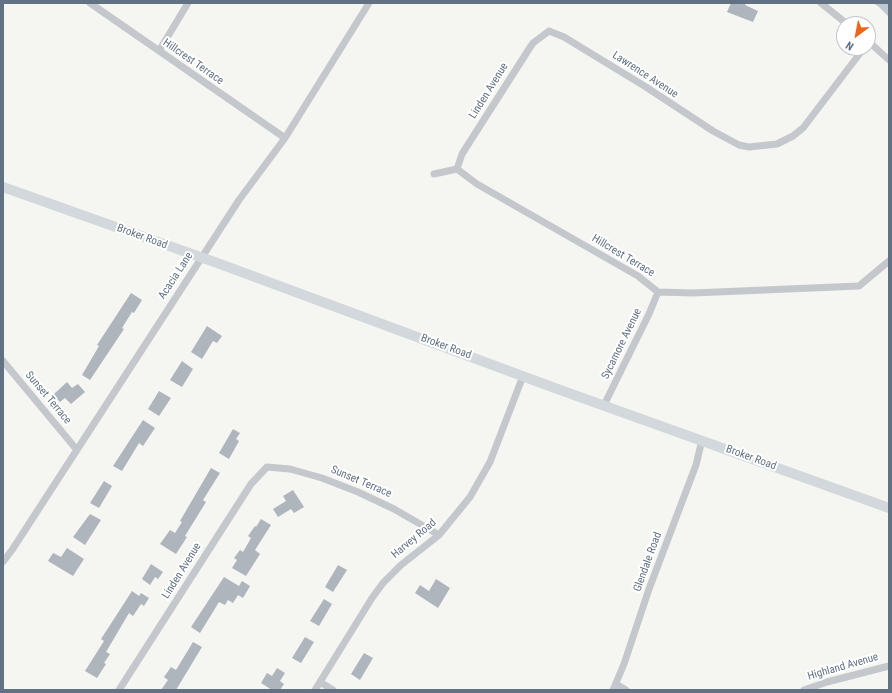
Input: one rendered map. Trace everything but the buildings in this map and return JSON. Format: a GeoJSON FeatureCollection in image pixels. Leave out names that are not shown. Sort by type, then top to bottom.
{"type":"FeatureCollection","features":[{"type":"Feature","properties":{"kind":"street","name":"Hillcrest Terrace"},"geometry":{"type":"LineString","coordinates":[[90,3],[285,138]]}},
{"type":"Feature","properties":{"kind":"street"},"geometry":{"type":"LineString","coordinates":[[159,51],[188,3]]}},
{"type":"Feature","properties":{"kind":"street","name":"Acacia Lane"},"geometry":{"type":"LineString","coordinates":[[3,562],[239,200],[285,138],[369,3]]}},
{"type":"Feature","properties":{"kind":"street"},"geometry":{"type":"LineString","coordinates":[[821,3],[837,16]]}},
{"type":"Feature","properties":{"kind":"street","name":"Lawrence Avenue"},"geometry":{"type":"LineString","coordinates":[[549,32],[564,37],[646,87],[685,114],[728,140],[739,145],[756,147],[777,144],[793,136],[809,122],[858,56]]}},
{"type":"Feature","properties":{"kind":"street","name":"Linden Avenue"},"geometry":{"type":"LineString","coordinates":[[458,169],[462,154],[529,48],[533,43],[549,32]]}},
{"type":"Feature","properties":{"kind":"street"},"geometry":{"type":"LineString","coordinates":[[876,51],[889,60]]}},
{"type":"Feature","properties":{"kind":"street","name":"Hillcrest Terrace"},"geometry":{"type":"LineString","coordinates":[[458,169],[477,184],[638,276],[658,292],[693,293],[859,286],[889,261]]}},
{"type":"Feature","properties":{"kind":"street"},"geometry":{"type":"LineString","coordinates":[[434,174],[458,169]]}},
{"type":"Feature","properties":{"kind":"street","name":"Broker Road"},"geometry":{"type":"LineString","coordinates":[[3,187],[889,508]]}},
{"type":"Feature","properties":{"kind":"street","name":"Sycamore Avenue"},"geometry":{"type":"LineString","coordinates":[[604,405],[650,314],[658,292]]}},
{"type":"Feature","properties":{"kind":"street","name":"Sunset Terrace"},"geometry":{"type":"LineString","coordinates":[[3,361],[77,450]]}},
{"type":"Feature","properties":{"kind":"street","name":"Harvey Road"},"geometry":{"type":"LineString","coordinates":[[315,690],[372,598],[383,583],[401,565],[439,535],[457,514],[478,483],[490,462],[523,376]]}},
{"type":"Feature","properties":{"kind":"street","name":"Glendale Road"},"geometry":{"type":"LineString","coordinates":[[614,687],[696,465],[702,440]]}},
{"type":"Feature","properties":{"kind":"street","name":"Linden Avenue"},"geometry":{"type":"LineString","coordinates":[[119,690],[251,484],[267,467]]}},
{"type":"Feature","properties":{"kind":"street","name":"Sunset Terrace"},"geometry":{"type":"LineString","coordinates":[[267,467],[290,469],[322,478],[358,492],[394,508],[439,535]]}},
{"type":"Feature","properties":{"kind":"street","name":"Highland Avenue"},"geometry":{"type":"LineString","coordinates":[[804,690],[827,682],[889,666]]}},
{"type":"Feature","properties":{"kind":"street"},"geometry":{"type":"LineString","coordinates":[[320,682],[333,690]]}},
{"type":"Feature","properties":{"kind":"street"},"geometry":{"type":"LineString","coordinates":[[614,687],[626,690]]}},
{"type":"Feature","properties":{"kind":"shaded area"},"geometry":{"type":"Polygon","coordinates":[[[873,3],[889,3],[889,17],[879,7],[873,3]]]}}]}
